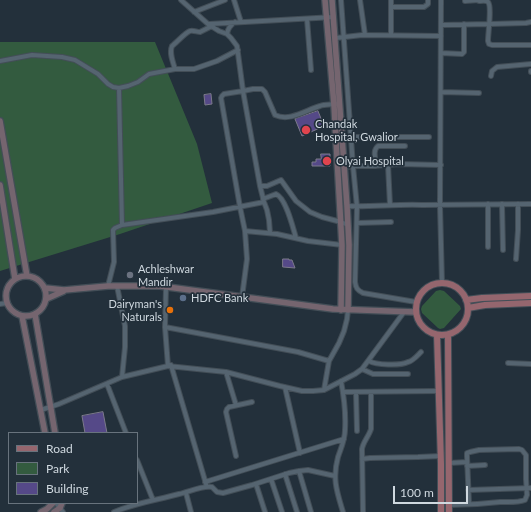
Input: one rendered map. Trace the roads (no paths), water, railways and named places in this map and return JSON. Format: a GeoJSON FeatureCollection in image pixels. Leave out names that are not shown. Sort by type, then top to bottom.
{"type":"FeatureCollection","features":[{"type":"Feature","properties":{"kind":"main road"},"geometry":{"type":"LineString","coordinates":[[325,0],[334,105],[345,310]]}},
{"type":"Feature","properties":{"kind":"main road"},"geometry":{"type":"LineString","coordinates":[[332,0],[344,152],[349,245],[345,310]]}},
{"type":"Feature","properties":{"kind":"main road"},"geometry":{"type":"LineString","coordinates":[[0,121],[27,276]]}},
{"type":"Feature","properties":{"kind":"main road"},"geometry":{"type":"LineString","coordinates":[[0,185],[14,279]]}},
{"type":"Feature","properties":{"kind":"main road"},"geometry":{"type":"LineString","coordinates":[[21,276],[34,277],[40,281],[45,288],[46,299],[44,305],[35,314],[29,316],[16,314],[7,303],[6,290],[14,279],[21,276]]}},
{"type":"Feature","properties":{"kind":"main road"},"geometry":{"type":"LineString","coordinates":[[442,283],[450,284],[457,288],[466,300],[468,308],[465,322],[455,332],[448,335],[437,335],[429,332],[422,327],[415,312],[416,302],[420,294],[426,288],[434,284],[442,283]]}},
{"type":"Feature","properties":{"kind":"main road"},"geometry":{"type":"LineString","coordinates":[[45,288],[64,290],[108,286],[160,286],[333,309],[415,312]]}},
{"type":"Feature","properties":{"kind":"main road"},"geometry":{"type":"LineString","coordinates":[[46,299],[64,290]]}},
{"type":"Feature","properties":{"kind":"main road"},"geometry":{"type":"LineString","coordinates":[[466,300],[531,296]]}},
{"type":"Feature","properties":{"kind":"main road"},"geometry":{"type":"LineString","coordinates":[[468,308],[485,304],[531,303]]}},
{"type":"Feature","properties":{"kind":"main road"},"geometry":{"type":"LineString","coordinates":[[35,314],[55,432]]}},
{"type":"Feature","properties":{"kind":"main road"},"geometry":{"type":"LineString","coordinates":[[22,316],[45,432]]}},
{"type":"Feature","properties":{"kind":"main road"},"geometry":{"type":"LineString","coordinates":[[437,335],[441,456],[441,512]]}},
{"type":"Feature","properties":{"kind":"main road"},"geometry":{"type":"LineString","coordinates":[[448,335],[449,509]]}},
{"type":"Feature","properties":{"kind":"main road"},"geometry":{"type":"LineString","coordinates":[[41,512],[59,506]]}},
{"type":"Feature","properties":{"kind":"main road"},"geometry":{"type":"LineString","coordinates":[[54,512],[59,506]]}},
{"type":"Feature","properties":{"kind":"street"},"geometry":{"type":"LineString","coordinates":[[194,12],[225,0]]}},
{"type":"Feature","properties":{"kind":"street"},"geometry":{"type":"LineString","coordinates":[[234,0],[241,22]]}},
{"type":"Feature","properties":{"kind":"street"},"geometry":{"type":"LineString","coordinates":[[341,0],[350,137],[357,207],[356,288],[358,291],[363,293],[416,302]]}},
{"type":"Feature","properties":{"kind":"street"},"geometry":{"type":"LineString","coordinates":[[360,0],[365,35]]}},
{"type":"Feature","properties":{"kind":"street"},"geometry":{"type":"LineString","coordinates":[[391,0],[391,35]]}},
{"type":"Feature","properties":{"kind":"street"},"geometry":{"type":"LineString","coordinates":[[391,7],[424,8],[428,4],[428,0]]}},
{"type":"Feature","properties":{"kind":"street"},"geometry":{"type":"LineString","coordinates":[[441,0],[440,205],[442,283]]}},
{"type":"Feature","properties":{"kind":"street"},"geometry":{"type":"LineString","coordinates":[[465,1],[479,0],[488,2],[490,14],[489,44],[531,44]]}},
{"type":"Feature","properties":{"kind":"street"},"geometry":{"type":"LineString","coordinates":[[184,1],[194,12],[210,25],[227,34],[235,42],[238,50],[260,186],[267,210],[270,233]]}},
{"type":"Feature","properties":{"kind":"street"},"geometry":{"type":"LineString","coordinates":[[175,69],[170,49],[189,31],[193,30],[200,32],[210,25],[235,22],[334,17]]}},
{"type":"Feature","properties":{"kind":"street"},"geometry":{"type":"LineString","coordinates":[[307,19],[311,70]]}},
{"type":"Feature","properties":{"kind":"street"},"geometry":{"type":"LineString","coordinates":[[227,34],[230,26],[235,22]]}},
{"type":"Feature","properties":{"kind":"street"},"geometry":{"type":"LineString","coordinates":[[441,24],[531,22]]}},
{"type":"Feature","properties":{"kind":"street"},"geometry":{"type":"LineString","coordinates":[[441,53],[462,54],[464,52],[464,24]]}},
{"type":"Feature","properties":{"kind":"street"},"geometry":{"type":"LineString","coordinates":[[336,38],[365,35],[441,36]]}},
{"type":"Feature","properties":{"kind":"street"},"geometry":{"type":"LineString","coordinates":[[0,61],[32,55],[62,57],[75,60],[98,74],[108,84],[119,88],[138,82],[149,74],[175,69],[194,69],[217,61],[238,50]]}},
{"type":"Feature","properties":{"kind":"street"},"geometry":{"type":"LineString","coordinates":[[491,76],[492,71],[497,67],[531,64]]}},
{"type":"Feature","properties":{"kind":"street"},"geometry":{"type":"LineString","coordinates":[[119,88],[122,225]]}},
{"type":"Feature","properties":{"kind":"street"},"geometry":{"type":"LineString","coordinates":[[242,297],[247,258],[245,231],[221,98],[222,96],[224,94],[262,89],[268,97],[274,114],[277,117],[287,118],[322,105],[334,105],[340,103]]}},
{"type":"Feature","properties":{"kind":"street"},"geometry":{"type":"LineString","coordinates":[[441,92],[479,93]]}},
{"type":"Feature","properties":{"kind":"street"},"geometry":{"type":"LineString","coordinates":[[350,137],[429,137]]}},
{"type":"Feature","properties":{"kind":"street"},"geometry":{"type":"LineString","coordinates":[[376,166],[374,151],[378,146],[405,146]]}},
{"type":"Feature","properties":{"kind":"street"},"geometry":{"type":"LineString","coordinates":[[344,167],[399,164],[441,165]]}},
{"type":"Feature","properties":{"kind":"street"},"geometry":{"type":"LineString","coordinates":[[388,165],[390,205]]}},
{"type":"Feature","properties":{"kind":"street"},"geometry":{"type":"LineString","coordinates":[[260,186],[267,186],[281,180],[296,201],[310,212],[348,225]]}},
{"type":"Feature","properties":{"kind":"street"},"geometry":{"type":"LineString","coordinates":[[108,286],[114,262],[114,230],[122,225],[240,207],[264,200],[276,194],[280,196],[290,216],[296,238]]}},
{"type":"Feature","properties":{"kind":"street"},"geometry":{"type":"LineString","coordinates":[[347,206],[357,207],[404,204],[531,204]]}},
{"type":"Feature","properties":{"kind":"street"},"geometry":{"type":"LineString","coordinates":[[488,204],[488,247]]}},
{"type":"Feature","properties":{"kind":"street"},"geometry":{"type":"LineString","coordinates":[[502,204],[503,250]]}},
{"type":"Feature","properties":{"kind":"street"},"geometry":{"type":"LineString","coordinates":[[516,259],[518,243],[518,204]]}},
{"type":"Feature","properties":{"kind":"street"},"geometry":{"type":"LineString","coordinates":[[356,222],[391,222]]}},
{"type":"Feature","properties":{"kind":"street"},"geometry":{"type":"LineString","coordinates":[[245,231],[270,233],[308,241],[342,245]]}},
{"type":"Feature","properties":{"kind":"street"},"geometry":{"type":"LineString","coordinates":[[117,286],[125,326],[125,347],[122,377]]}},
{"type":"Feature","properties":{"kind":"street"},"geometry":{"type":"LineString","coordinates":[[166,287],[165,327],[170,366],[206,484]]}},
{"type":"Feature","properties":{"kind":"street"},"geometry":{"type":"LineString","coordinates":[[0,304],[7,303]]}},
{"type":"Feature","properties":{"kind":"street"},"geometry":{"type":"LineString","coordinates":[[324,390],[329,361],[344,331],[347,319],[345,310]]}},
{"type":"Feature","properties":{"kind":"street"},"geometry":{"type":"LineString","coordinates":[[41,410],[122,377],[170,366],[226,372],[302,390],[324,390],[362,369],[404,312]]}},
{"type":"Feature","properties":{"kind":"street"},"geometry":{"type":"LineString","coordinates":[[165,327],[298,352],[329,361]]}},
{"type":"Feature","properties":{"kind":"street"},"geometry":{"type":"LineString","coordinates":[[369,361],[375,363],[402,364],[412,361],[421,352]]}},
{"type":"Feature","properties":{"kind":"street"},"geometry":{"type":"LineString","coordinates":[[508,363],[531,364]]}},
{"type":"Feature","properties":{"kind":"street"},"geometry":{"type":"LineString","coordinates":[[362,369],[373,374],[408,374]]}},
{"type":"Feature","properties":{"kind":"street"},"geometry":{"type":"LineString","coordinates":[[226,372],[236,405]]}},
{"type":"Feature","properties":{"kind":"street"},"geometry":{"type":"LineString","coordinates":[[341,381],[345,431],[335,476],[337,492],[343,512]]}},
{"type":"Feature","properties":{"kind":"street"},"geometry":{"type":"LineString","coordinates":[[107,384],[126,432]]}},
{"type":"Feature","properties":{"kind":"street"},"geometry":{"type":"LineString","coordinates":[[285,387],[300,453]]}},
{"type":"Feature","properties":{"kind":"street"},"geometry":{"type":"LineString","coordinates":[[343,392],[439,391]]}},
{"type":"Feature","properties":{"kind":"street"},"geometry":{"type":"LineString","coordinates":[[356,392],[357,431]]}},
{"type":"Feature","properties":{"kind":"street"},"geometry":{"type":"LineString","coordinates":[[363,512],[362,449],[363,444],[370,432],[371,392]]}},
{"type":"Feature","properties":{"kind":"street"},"geometry":{"type":"LineString","coordinates":[[236,456],[226,412],[229,407],[252,402]]}},
{"type":"Feature","properties":{"kind":"street"},"geometry":{"type":"LineString","coordinates":[[114,512],[153,500],[186,493],[206,484],[344,439]]}},
{"type":"Feature","properties":{"kind":"street"},"geometry":{"type":"LineString","coordinates":[[449,509],[469,504],[523,501],[526,498],[529,488],[526,455],[522,450],[479,450],[467,453],[469,504]]}},
{"type":"Feature","properties":{"kind":"street"},"geometry":{"type":"LineString","coordinates":[[362,459],[441,456]]}},
{"type":"Feature","properties":{"kind":"street"},"geometry":{"type":"LineString","coordinates":[[138,462],[153,500]]}},
{"type":"Feature","properties":{"kind":"street"},"geometry":{"type":"LineString","coordinates":[[449,464],[485,465]]}},
{"type":"Feature","properties":{"kind":"street"},"geometry":{"type":"LineString","coordinates":[[206,484],[212,486],[218,492],[223,493],[299,471],[308,470],[335,476]]}},
{"type":"Feature","properties":{"kind":"street"},"geometry":{"type":"LineString","coordinates":[[299,471],[311,512]]}},
{"type":"Feature","properties":{"kind":"street"},"geometry":{"type":"LineString","coordinates":[[285,474],[297,512]]}},
{"type":"Feature","properties":{"kind":"street"},"geometry":{"type":"LineString","coordinates":[[271,479],[282,512]]}},
{"type":"Feature","properties":{"kind":"street"},"geometry":{"type":"LineString","coordinates":[[256,484],[265,512]]}},
{"type":"Feature","properties":{"kind":"street"},"geometry":{"type":"LineString","coordinates":[[468,490],[529,488]]}},
{"type":"Feature","properties":{"kind":"street"},"geometry":{"type":"LineString","coordinates":[[186,493],[191,512]]}},
{"type":"Feature","properties":{"kind":"place","name":"Chandak Hospital, Gwalior"},"geometry":{"type":"Point","coordinates":[306,130]}},
{"type":"Feature","properties":{"kind":"place","name":"Olyai Hospital"},"geometry":{"type":"Point","coordinates":[327,161]}},
{"type":"Feature","properties":{"kind":"place","name":"Achleshwar Mandir"},"geometry":{"type":"Point","coordinates":[130,275]}},
{"type":"Feature","properties":{"kind":"place","name":"HDFC Bank"},"geometry":{"type":"Point","coordinates":[183,298]}},
{"type":"Feature","properties":{"kind":"place","name":"Dairyman's Naturals"},"geometry":{"type":"Point","coordinates":[170,310]}}]}
